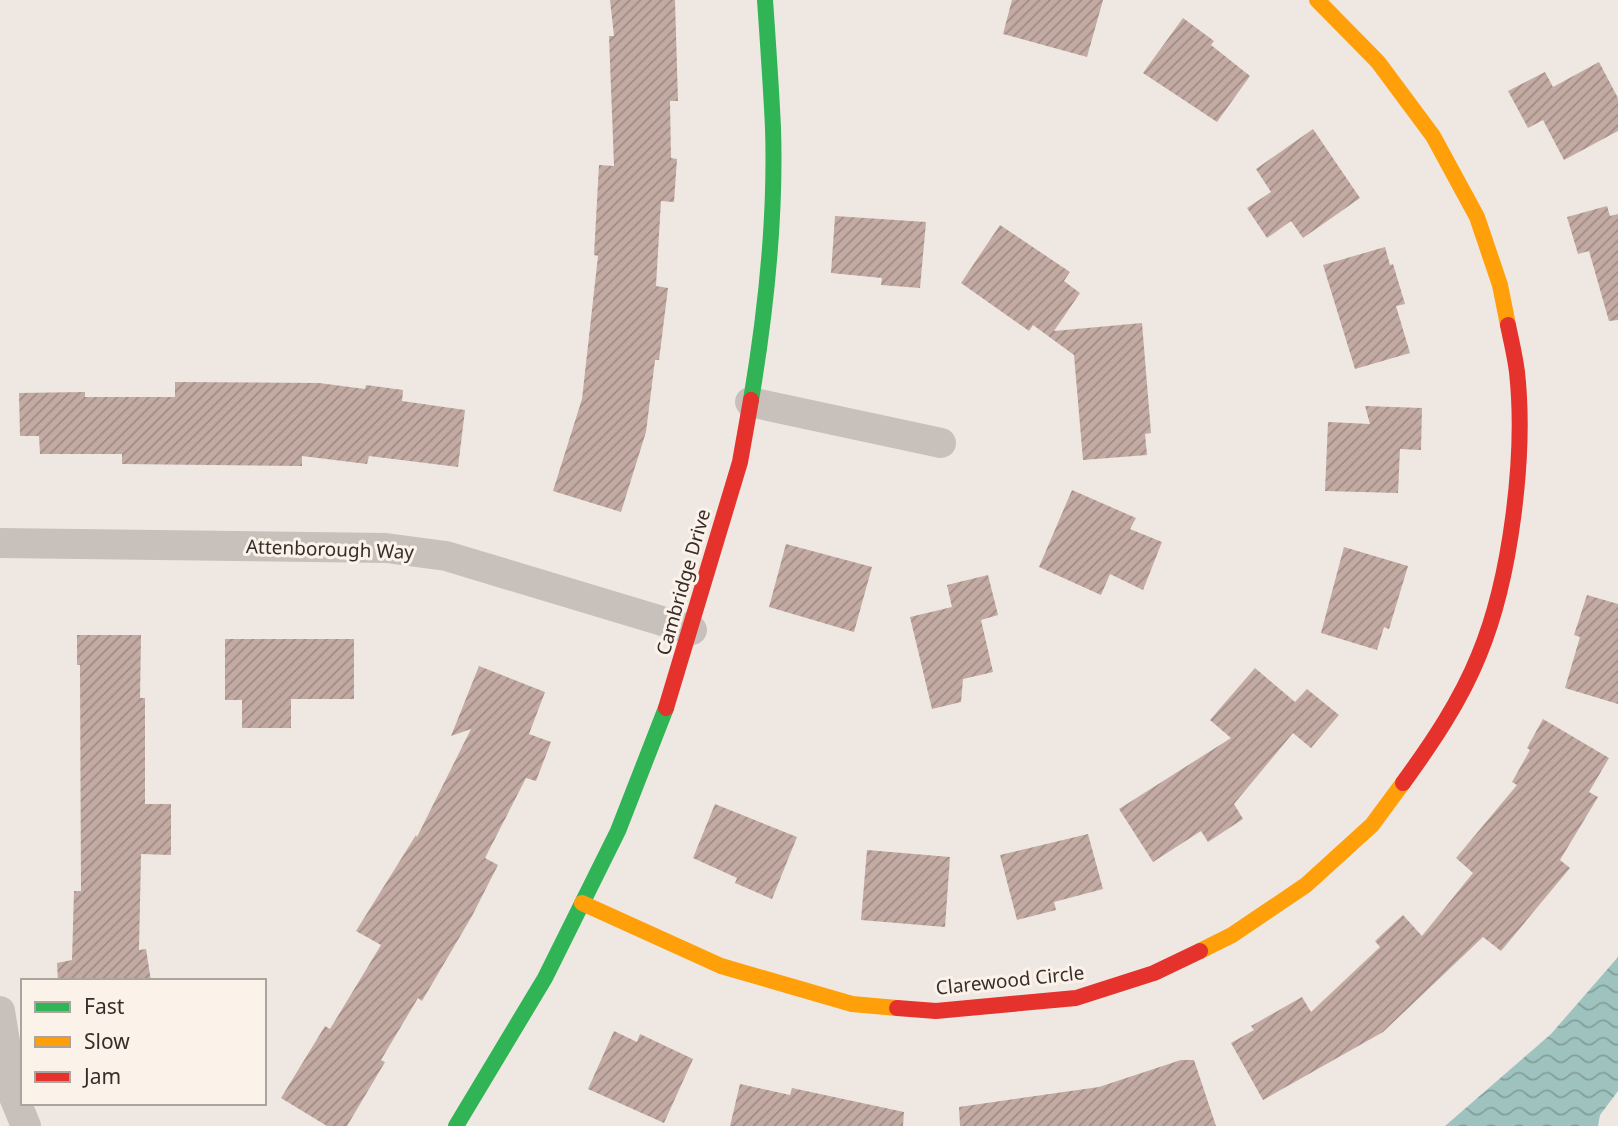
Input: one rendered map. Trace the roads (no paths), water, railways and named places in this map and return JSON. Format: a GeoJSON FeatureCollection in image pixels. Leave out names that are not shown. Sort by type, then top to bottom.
{"type":"FeatureCollection","features":[{"type":"Feature","properties":{"kind":"street","name":"Cambridge Drive"},"geometry":{"type":"LineString","coordinates":[[456,1126],[545,978],[618,831],[670,698],[740,462],[761,339],[771,232],[773,130],[765,0]]}},
{"type":"Feature","properties":{"kind":"street","name":"Clarewood Circle"},"geometry":{"type":"LineString","coordinates":[[582,903],[721,966],[852,1004],[936,1011],[1076,998],[1154,973],[1232,935],[1306,885],[1372,825],[1438,735],[1479,655],[1496,600],[1513,523],[1519,451],[1517,372],[1500,285],[1477,217],[1425,125],[1378,62],[1317,0]]}},
{"type":"Feature","properties":{"kind":"street"},"geometry":{"type":"LineString","coordinates":[[750,402],[942,443]]}},
{"type":"Feature","properties":{"kind":"street","name":"Attenborough Way"},"geometry":{"type":"LineString","coordinates":[[0,543],[386,548],[446,556],[692,630]]}},
{"type":"Feature","properties":{"kind":"street"},"geometry":{"type":"LineString","coordinates":[[0,1011],[14,1097],[26,1126]]}},
{"type":"Feature","properties":{"kind":"water"},"geometry":{"type":"Polygon","coordinates":[[[1618,957],[1618,1091],[1600,1115],[1598,1126],[1445,1126],[1551,1034],[1618,957]]]}}]}
